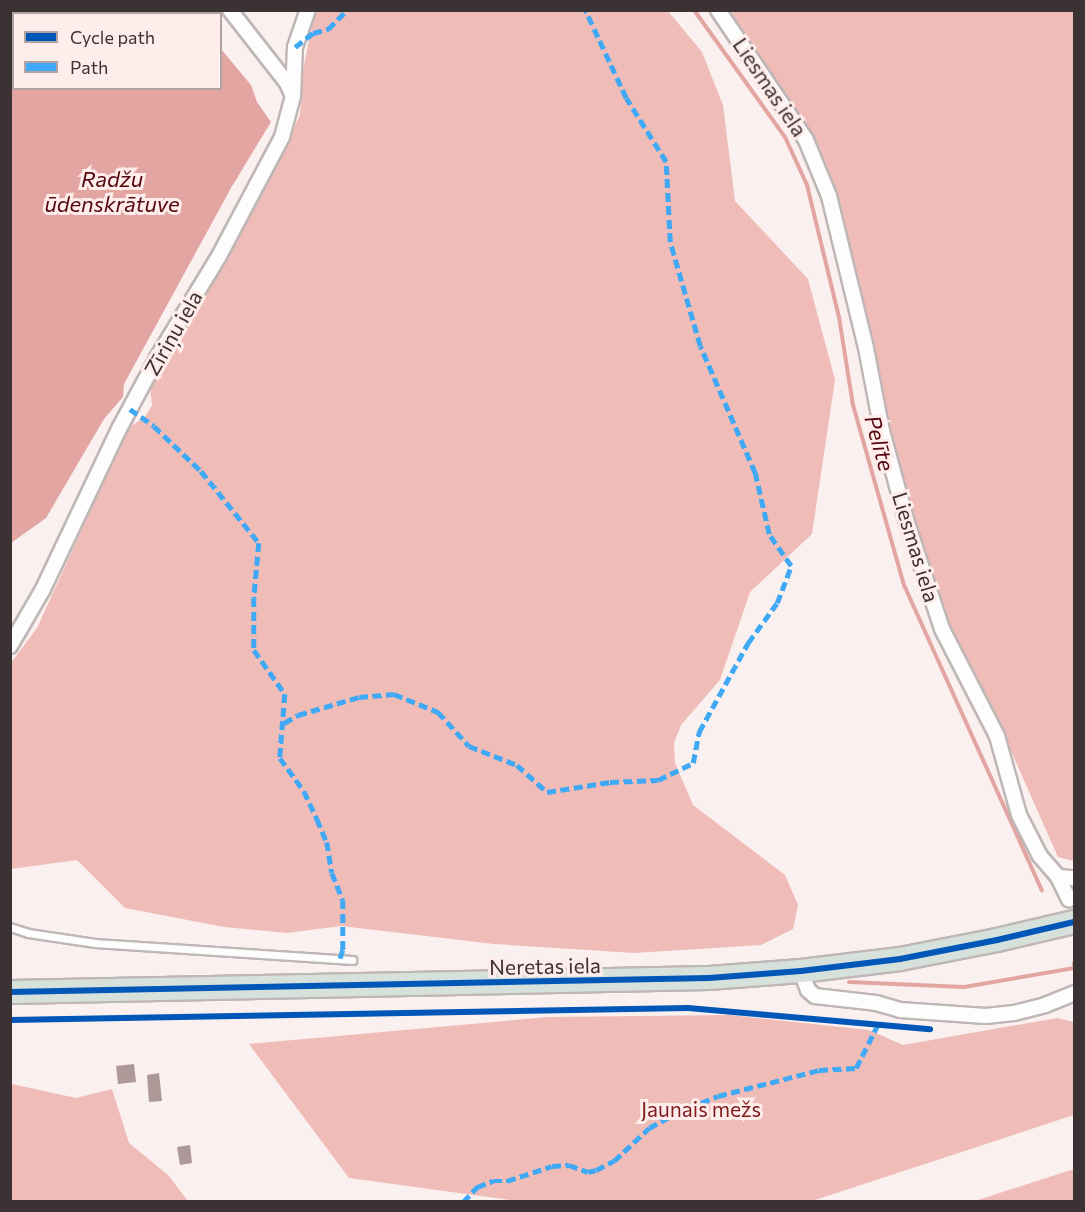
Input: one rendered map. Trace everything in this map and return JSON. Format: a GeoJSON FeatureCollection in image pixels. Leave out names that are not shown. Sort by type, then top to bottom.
{"type":"FeatureCollection","features":[{"type":"Feature","properties":{"kind":"main road","name":"Neretas iela"},"geometry":{"type":"LineString","coordinates":[[10,992],[650,981],[801,971],[900,959],[997,940],[1072,911]]}},
{"type":"Feature","properties":{"kind":"street"},"geometry":{"type":"LineString","coordinates":[[230,10],[287,83],[292,96]]}},
{"type":"Feature","properties":{"kind":"street","name":"Zīriņu iela"},"geometry":{"type":"LineString","coordinates":[[10,646],[43,590],[135,399],[219,256],[282,137],[292,96],[295,47],[308,10]]}},
{"type":"Feature","properties":{"kind":"street","name":"Liesmas iela"},"geometry":{"type":"LineString","coordinates":[[718,10],[806,140],[829,196],[866,348],[882,431],[907,523],[942,629],[997,736],[1019,814],[1040,856],[1058,877],[1072,911]]}},
{"type":"Feature","properties":{"kind":"street"},"geometry":{"type":"LineString","coordinates":[[1058,877],[1074,878]]}},
{"type":"Feature","properties":{"kind":"street"},"geometry":{"type":"LineString","coordinates":[[801,971],[808,990],[816,996],[876,1004],[900,1010],[986,1016],[1014,1013],[1045,1005],[1074,993]]}},
{"type":"Feature","properties":{"kind":"lane"},"geometry":{"type":"LineString","coordinates":[[10,927],[28,933],[95,943],[352,960]]}},
{"type":"Feature","properties":{"kind":"green space"},"geometry":{"type":"Polygon","coordinates":[[[315,11],[668,11],[702,52],[723,105],[735,201],[808,279],[835,380],[812,534],[750,592],[720,680],[681,725],[674,743],[675,763],[693,805],[785,875],[798,905],[793,929],[761,945],[634,953],[494,944],[341,926],[287,933],[224,927],[125,908],[77,860],[11,869],[10,664],[37,628],[128,428],[145,417],[152,405],[150,387],[267,185],[300,115],[302,75],[315,11]]]}},
{"type":"Feature","properties":{"kind":"green space"},"geometry":{"type":"Polygon","coordinates":[[[731,11],[1074,11],[1074,861],[1058,857],[1003,733],[948,627],[913,521],[889,430],[835,194],[731,11]]]}},
{"type":"Feature","properties":{"kind":"green space","name":"Jaunais mežs"},"geometry":{"type":"Polygon","coordinates":[[[730,1015],[869,1030],[903,1045],[1057,1018],[1074,1022],[1074,1115],[812,1201],[517,1201],[349,1178],[249,1044],[548,1017],[730,1015]]]}},
{"type":"Feature","properties":{"kind":"green space"},"geometry":{"type":"Polygon","coordinates":[[[12,1084],[76,1098],[112,1089],[129,1143],[168,1175],[188,1201],[11,1201],[12,1084]]]}},
{"type":"Feature","properties":{"kind":"green space"},"geometry":{"type":"Polygon","coordinates":[[[1074,1169],[1074,1201],[975,1201],[1074,1169]]]}},
{"type":"Feature","properties":{"kind":"water","name":"Radžu ūdenskrātuve"},"geometry":{"type":"Polygon","coordinates":[[[68,10],[71,12],[12,12],[12,90],[222,90],[222,50],[251,85],[257,102],[271,122],[231,188],[124,384],[123,397],[104,419],[46,518],[11,543],[11,11],[68,10]]]}},
{"type":"Feature","properties":{"kind":"building"},"geometry":{"type":"Polygon","coordinates":[[[134,1064],[136,1082],[118,1084],[116,1066],[134,1064]]]}},
{"type":"Feature","properties":{"kind":"building"},"geometry":{"type":"Polygon","coordinates":[[[159,1073],[162,1101],[149,1102],[147,1075],[159,1073]]]}},
{"type":"Feature","properties":{"kind":"building"},"geometry":{"type":"Polygon","coordinates":[[[190,1145],[192,1163],[180,1165],[177,1147],[190,1145]]]}},
{"type":"Feature","properties":{"kind":"waterway","name":"Pelīte"},"geometry":{"type":"LineString","coordinates":[[694,10],[785,137],[807,185],[839,317],[853,405],[904,585],[1042,890]]}},
{"type":"Feature","properties":{"kind":"waterway"},"geometry":{"type":"LineString","coordinates":[[849,982],[964,987],[1074,968]]}},
{"type":"Feature","properties":{"kind":"marked path"},"geometry":{"type":"LineString","coordinates":[[295,47],[313,33],[328,29],[347,10]]}},
{"type":"Feature","properties":{"kind":"marked path"},"geometry":{"type":"LineString","coordinates":[[284,723],[298,715],[359,697],[394,694],[438,712],[469,746],[517,765],[547,792],[610,782],[658,780],[693,763],[699,732],[748,643],[777,603],[791,566],[769,534],[755,473],[700,346],[670,242],[666,162],[626,98],[585,10]]}},
{"type":"Feature","properties":{"kind":"marked path"},"geometry":{"type":"LineString","coordinates":[[130,409],[154,426],[201,471],[259,543],[254,598],[254,650],[285,694],[280,758],[304,791],[327,842],[332,873],[343,900],[343,950],[340,959]]}},
{"type":"Feature","properties":{"kind":"marked path"},"geometry":{"type":"LineString","coordinates":[[463,1202],[477,1187],[493,1181],[507,1181],[552,1166],[569,1165],[588,1172],[596,1170],[614,1161],[649,1128],[676,1113],[718,1096],[819,1070],[856,1068],[878,1024]]}},
{"type":"Feature","properties":{"kind":"cycle path"},"geometry":{"type":"LineString","coordinates":[[10,992],[709,978],[801,971],[900,959],[1074,922]]}},
{"type":"Feature","properties":{"kind":"cycle path"},"geometry":{"type":"LineString","coordinates":[[10,1020],[688,1008],[930,1029]]}}]}
